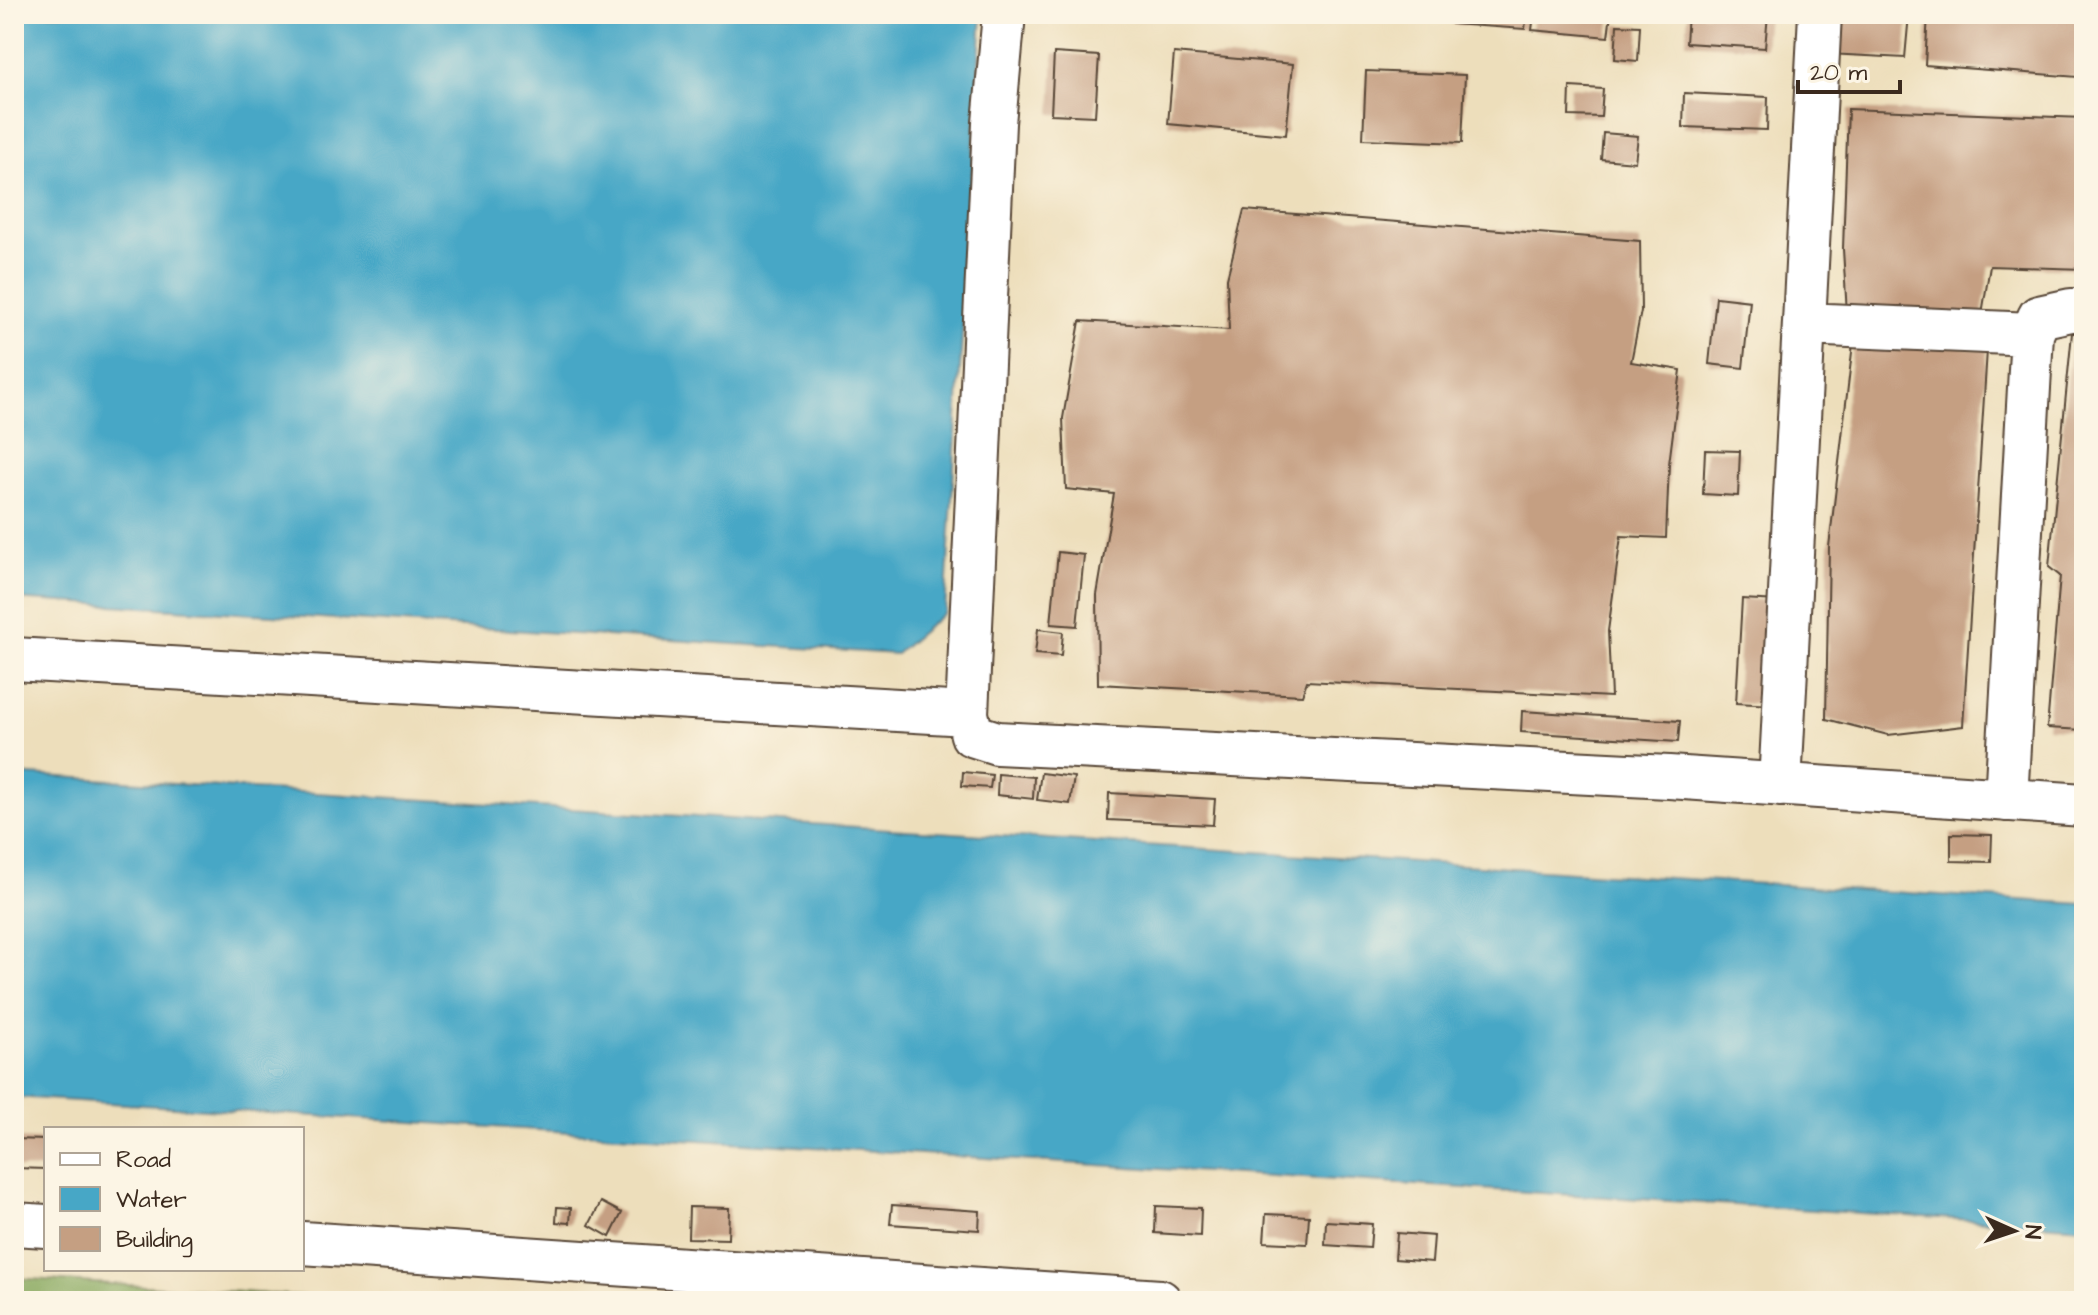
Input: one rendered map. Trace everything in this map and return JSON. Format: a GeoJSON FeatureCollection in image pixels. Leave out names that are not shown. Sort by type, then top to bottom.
{"type":"FeatureCollection","features":[{"type":"Feature","properties":{"kind":"lane"},"geometry":{"type":"LineString","coordinates":[[1004,14],[994,123],[967,714],[972,735],[997,743],[1780,785],[2084,805]]}},
{"type":"Feature","properties":{"kind":"lane"},"geometry":{"type":"LineString","coordinates":[[1780,785],[1820,14]]}},
{"type":"Feature","properties":{"kind":"lane"},"geometry":{"type":"LineString","coordinates":[[2006,800],[2032,334],[2039,317],[2084,310]]}},
{"type":"Feature","properties":{"kind":"lane"},"geometry":{"type":"LineString","coordinates":[[1804,324],[2032,334]]}},
{"type":"Feature","properties":{"kind":"lane"},"geometry":{"type":"LineString","coordinates":[[14,659],[967,714]]}},
{"type":"Feature","properties":{"kind":"lane"},"geometry":{"type":"LineString","coordinates":[[14,1224],[44,1226]]}},
{"type":"Feature","properties":{"kind":"lane"},"geometry":{"type":"LineString","coordinates":[[304,1243],[1160,1301]]}},
{"type":"Feature","properties":{"kind":"green space"},"geometry":{"type":"Polygon","coordinates":[[[14,1278],[387,1301],[14,1301],[14,1278]]]}},
{"type":"Feature","properties":{"kind":"water"},"geometry":{"type":"Polygon","coordinates":[[[14,14],[982,14],[945,612],[896,654],[14,599],[14,14]]]}},
{"type":"Feature","properties":{"kind":"water"},"geometry":{"type":"Polygon","coordinates":[[[14,774],[2084,904],[2084,1227],[14,1097],[14,774]]]}},
{"type":"Feature","properties":{"kind":"building"},"geometry":{"type":"Polygon","coordinates":[[[1319,14],[1423,14],[1423,22],[1346,19],[1319,14]]]}},
{"type":"Feature","properties":{"kind":"building"},"geometry":{"type":"Polygon","coordinates":[[[1453,14],[1527,14],[1525,29],[1452,24],[1453,14]]]}},
{"type":"Feature","properties":{"kind":"building"},"geometry":{"type":"Polygon","coordinates":[[[1534,14],[1611,14],[1608,37],[1532,30],[1534,14]]]}},
{"type":"Feature","properties":{"kind":"building"},"geometry":{"type":"Polygon","coordinates":[[[1688,14],[1768,14],[1765,48],[1686,43],[1688,14]]]}},
{"type":"Feature","properties":{"kind":"building"},"geometry":{"type":"Polygon","coordinates":[[[1832,14],[1909,14],[1905,58],[1829,54],[1832,14]]]}},
{"type":"Feature","properties":{"kind":"building"},"geometry":{"type":"Polygon","coordinates":[[[1928,14],[2084,14],[2078,77],[1925,65],[1928,14]]]}},
{"type":"Feature","properties":{"kind":"building"},"geometry":{"type":"Polygon","coordinates":[[[1617,25],[1640,26],[1638,61],[1615,59],[1617,25]]]}},
{"type":"Feature","properties":{"kind":"building"},"geometry":{"type":"Polygon","coordinates":[[[1054,53],[1099,56],[1095,116],[1051,114],[1054,53]]]}},
{"type":"Feature","properties":{"kind":"building"},"geometry":{"type":"Polygon","coordinates":[[[1174,53],[1293,64],[1286,135],[1168,124],[1174,53]]]}},
{"type":"Feature","properties":{"kind":"building"},"geometry":{"type":"Polygon","coordinates":[[[1366,71],[1465,75],[1462,143],[1363,139],[1366,71]]]}},
{"type":"Feature","properties":{"kind":"building"},"geometry":{"type":"Polygon","coordinates":[[[1570,87],[1603,89],[1601,117],[1569,116],[1570,87]]]}},
{"type":"Feature","properties":{"kind":"building"},"geometry":{"type":"Polygon","coordinates":[[[1684,93],[1768,97],[1767,130],[1683,127],[1684,93]]]}},
{"type":"Feature","properties":{"kind":"building"},"geometry":{"type":"Polygon","coordinates":[[[1848,109],[2084,118],[2084,269],[1990,266],[1981,320],[1847,313],[1843,249],[1848,109]]]}},
{"type":"Feature","properties":{"kind":"building"},"geometry":{"type":"Polygon","coordinates":[[[1603,133],[1638,136],[1635,162],[1601,159],[1603,133]]]}},
{"type":"Feature","properties":{"kind":"building"},"geometry":{"type":"Polygon","coordinates":[[[1244,210],[1640,241],[1641,311],[1631,362],[1681,370],[1669,464],[1666,538],[1621,536],[1608,631],[1611,697],[1307,681],[1302,695],[1098,684],[1097,595],[1114,494],[1066,489],[1063,418],[1080,321],[1229,330],[1227,278],[1244,210]]]}},
{"type":"Feature","properties":{"kind":"building"},"geometry":{"type":"Polygon","coordinates":[[[1716,297],[1750,301],[1743,368],[1709,364],[1716,297]]]}},
{"type":"Feature","properties":{"kind":"building"},"geometry":{"type":"Polygon","coordinates":[[[2072,333],[2084,333],[2084,730],[2047,728],[2060,576],[2049,567],[2072,333]]]}},
{"type":"Feature","properties":{"kind":"building"},"geometry":{"type":"Polygon","coordinates":[[[1854,335],[1987,350],[1963,726],[1888,735],[1826,719],[1829,547],[1854,335]]]}},
{"type":"Feature","properties":{"kind":"building"},"geometry":{"type":"Polygon","coordinates":[[[1705,450],[1740,451],[1738,496],[1703,494],[1705,450]]]}},
{"type":"Feature","properties":{"kind":"building"},"geometry":{"type":"Polygon","coordinates":[[[1058,552],[1084,555],[1077,626],[1051,624],[1058,552]]]}},
{"type":"Feature","properties":{"kind":"building"},"geometry":{"type":"Polygon","coordinates":[[[1742,599],[1779,601],[1773,705],[1736,703],[1742,599]]]}},
{"type":"Feature","properties":{"kind":"building"},"geometry":{"type":"Polygon","coordinates":[[[1038,629],[1063,632],[1061,656],[1035,654],[1038,629]]]}},
{"type":"Feature","properties":{"kind":"building"},"geometry":{"type":"Polygon","coordinates":[[[1522,711],[1680,721],[1678,742],[1521,732],[1522,711]]]}},
{"type":"Feature","properties":{"kind":"building"},"geometry":{"type":"Polygon","coordinates":[[[963,772],[992,775],[990,788],[962,786],[963,772]]]}},
{"type":"Feature","properties":{"kind":"building"},"geometry":{"type":"Polygon","coordinates":[[[1041,773],[1074,777],[1070,804],[1037,800],[1041,773]]]}},
{"type":"Feature","properties":{"kind":"building"},"geometry":{"type":"Polygon","coordinates":[[[998,774],[1034,777],[1033,799],[997,795],[998,774]]]}},
{"type":"Feature","properties":{"kind":"building"},"geometry":{"type":"Polygon","coordinates":[[[1109,793],[1215,799],[1213,825],[1108,820],[1109,793]]]}},
{"type":"Feature","properties":{"kind":"building"},"geometry":{"type":"Polygon","coordinates":[[[1951,834],[1992,835],[1991,862],[1951,861],[1951,834]]]}},
{"type":"Feature","properties":{"kind":"building"},"geometry":{"type":"Polygon","coordinates":[[[14,1139],[44,1140],[44,1169],[14,1168],[14,1139]]]}},
{"type":"Feature","properties":{"kind":"building"},"geometry":{"type":"Polygon","coordinates":[[[601,1202],[622,1213],[610,1237],[589,1225],[601,1202]]]}},
{"type":"Feature","properties":{"kind":"building"},"geometry":{"type":"Polygon","coordinates":[[[892,1205],[980,1211],[979,1230],[890,1224],[892,1205]]]}},
{"type":"Feature","properties":{"kind":"building"},"geometry":{"type":"Polygon","coordinates":[[[1156,1206],[1201,1208],[1200,1236],[1155,1233],[1156,1206]]]}},
{"type":"Feature","properties":{"kind":"building"},"geometry":{"type":"Polygon","coordinates":[[[557,1207],[571,1208],[570,1223],[556,1222],[557,1207]]]}},
{"type":"Feature","properties":{"kind":"building"},"geometry":{"type":"Polygon","coordinates":[[[689,1207],[729,1208],[728,1239],[688,1238],[689,1207]]]}},
{"type":"Feature","properties":{"kind":"building"},"geometry":{"type":"Polygon","coordinates":[[[1266,1214],[1309,1216],[1307,1244],[1264,1242],[1266,1214]]]}},
{"type":"Feature","properties":{"kind":"building"},"geometry":{"type":"Polygon","coordinates":[[[1326,1221],[1372,1224],[1370,1248],[1325,1245],[1326,1221]]]}},
{"type":"Feature","properties":{"kind":"building"},"geometry":{"type":"Polygon","coordinates":[[[1397,1233],[1434,1236],[1432,1262],[1395,1259],[1397,1233]]]}}]}
